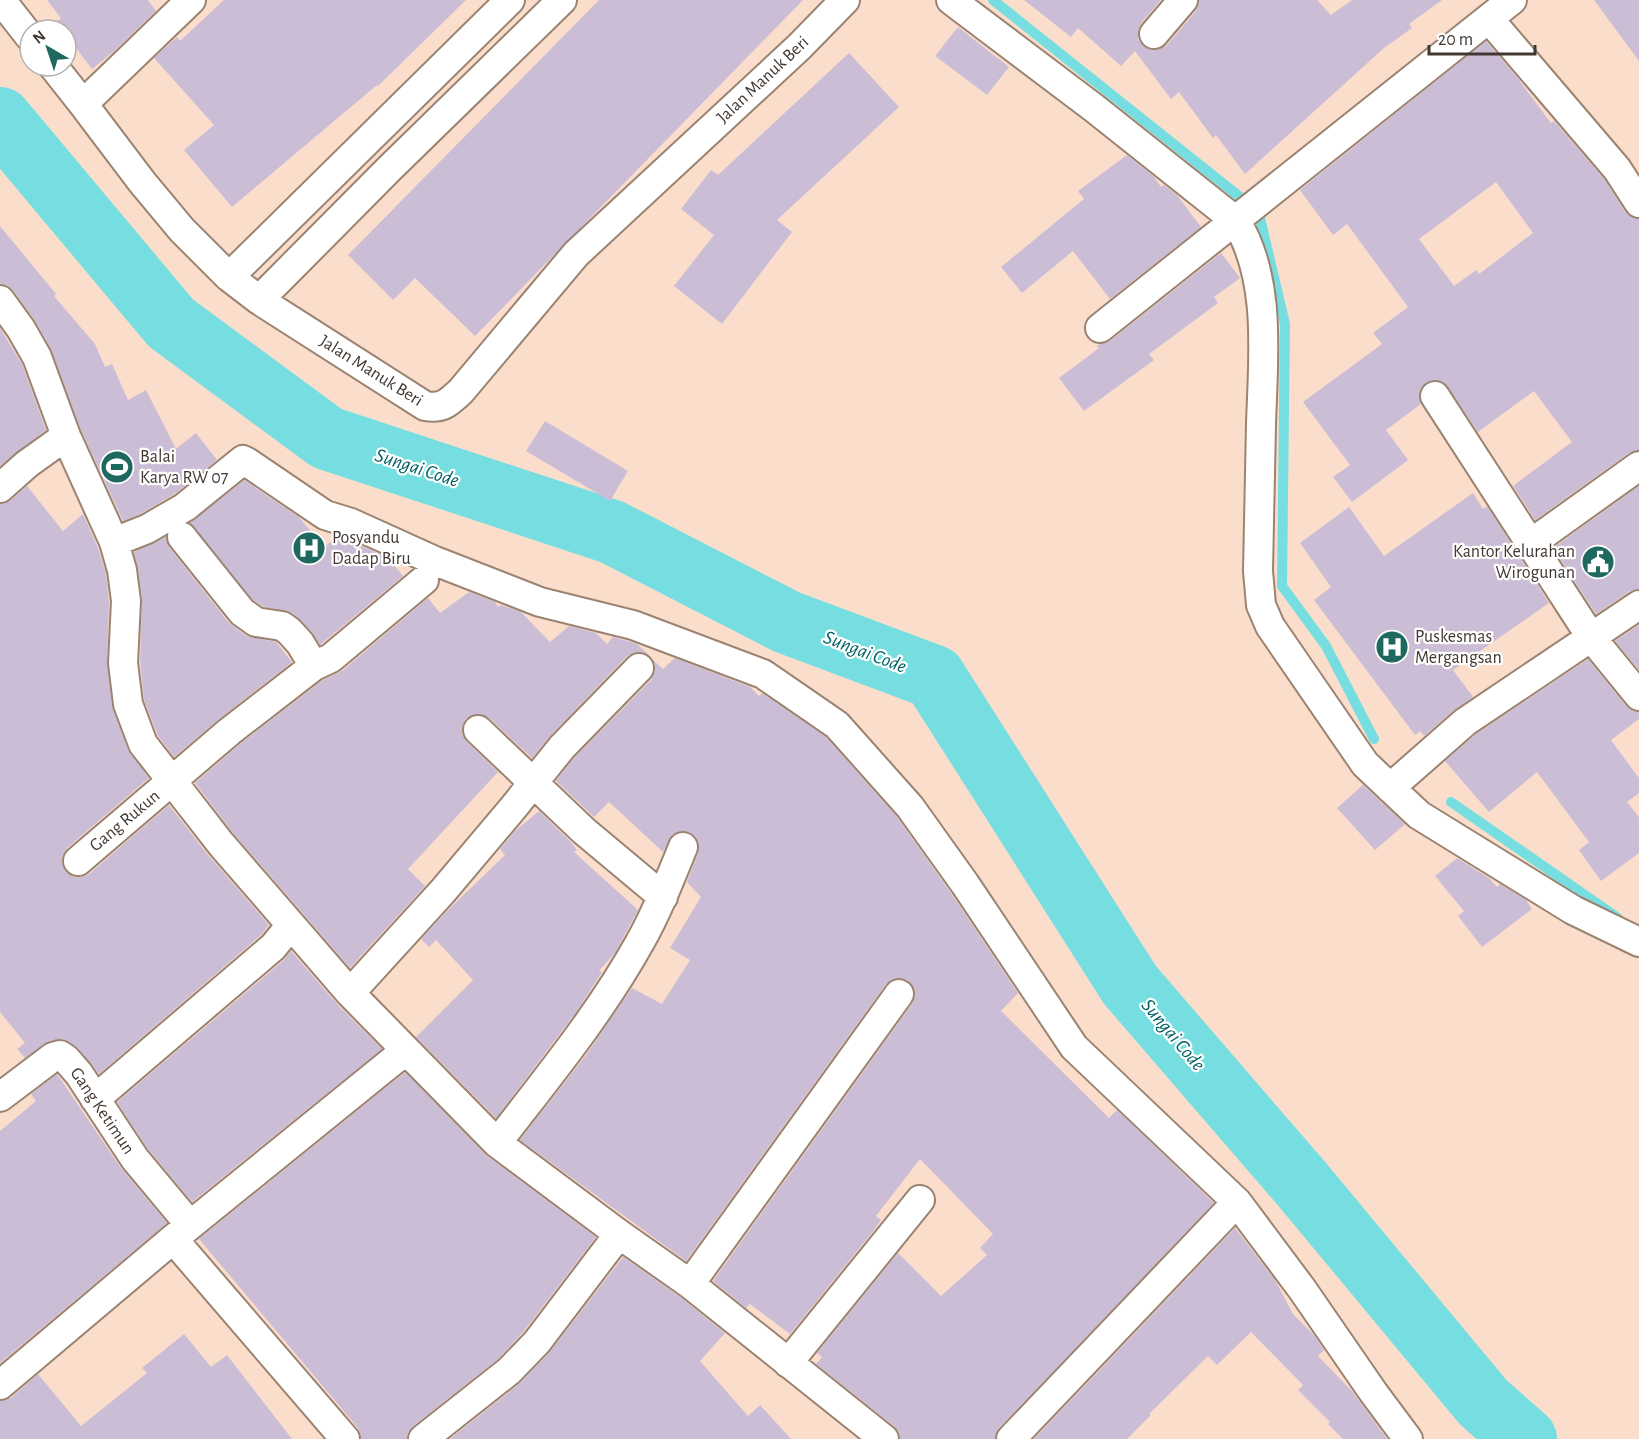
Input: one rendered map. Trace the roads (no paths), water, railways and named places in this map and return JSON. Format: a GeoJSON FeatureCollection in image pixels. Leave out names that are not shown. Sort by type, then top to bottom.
{"type":"FeatureCollection","features":[{"type":"Feature","properties":{"kind":"street"},"geometry":{"type":"LineString","coordinates":[[1,0],[18,22]]}},
{"type":"Feature","properties":{"kind":"street"},"geometry":{"type":"LineString","coordinates":[[83,104],[191,0]]}},
{"type":"Feature","properties":{"kind":"street"},"geometry":{"type":"LineString","coordinates":[[259,300],[562,0]]}},
{"type":"Feature","properties":{"kind":"street","name":"Jalan Manuk Beri"},"geometry":{"type":"LineString","coordinates":[[62,78],[182,230],[229,277],[259,300],[425,406],[436,408],[448,404],[461,391],[576,254],[782,63],[845,0]]}},
{"type":"Feature","properties":{"kind":"street"},"geometry":{"type":"LineString","coordinates":[[951,0],[1095,108],[1236,221],[1245,236],[1259,288],[1263,347],[1258,571],[1261,605],[1270,626],[1365,764],[1419,815],[1573,910],[1639,942]]}},
{"type":"Feature","properties":{"kind":"street"},"geometry":{"type":"LineString","coordinates":[[1154,34],[1183,0]]}},
{"type":"Feature","properties":{"kind":"street"},"geometry":{"type":"LineString","coordinates":[[1100,328],[1512,0]]}},
{"type":"Feature","properties":{"kind":"street"},"geometry":{"type":"LineString","coordinates":[[229,277],[508,2],[530,32]]}},
{"type":"Feature","properties":{"kind":"street"},"geometry":{"type":"LineString","coordinates":[[1489,19],[1617,169],[1639,203]]}},
{"type":"Feature","properties":{"kind":"street"},"geometry":{"type":"LineString","coordinates":[[363,146],[389,169]]}},
{"type":"Feature","properties":{"kind":"street"},"geometry":{"type":"LineString","coordinates":[[0,300],[21,329],[37,357],[66,436],[114,542],[123,570],[126,601],[123,663],[128,704],[143,744],[221,844],[350,993],[497,1143],[690,1284],[884,1439]]}},
{"type":"Feature","properties":{"kind":"street"},"geometry":{"type":"LineString","coordinates":[[1435,396],[1591,637],[1639,696]]}},
{"type":"Feature","properties":{"kind":"street"},"geometry":{"type":"LineString","coordinates":[[0,488],[27,464],[66,436]]}},
{"type":"Feature","properties":{"kind":"street"},"geometry":{"type":"LineString","coordinates":[[114,542],[147,529],[185,507],[243,460],[325,515],[351,523],[435,561],[540,602],[633,625],[763,674],[837,725],[910,807],[965,884],[1074,1047],[1237,1203],[1302,1289],[1408,1439]]}},
{"type":"Feature","properties":{"kind":"street"},"geometry":{"type":"LineString","coordinates":[[1530,544],[1639,466]]}},
{"type":"Feature","properties":{"kind":"street"},"geometry":{"type":"LineString","coordinates":[[182,537],[242,612],[256,622],[282,626],[289,630],[314,666]]}},
{"type":"Feature","properties":{"kind":"street","name":"Gang Rukun"},"geometry":{"type":"LineString","coordinates":[[78,861],[230,731],[314,666],[331,658],[424,580]]}},
{"type":"Feature","properties":{"kind":"street"},"geometry":{"type":"LineString","coordinates":[[1390,788],[1465,722],[1639,605]]}},
{"type":"Feature","properties":{"kind":"street"},"geometry":{"type":"LineString","coordinates":[[350,993],[450,883],[562,747],[639,668]]}},
{"type":"Feature","properties":{"kind":"street"},"geometry":{"type":"LineString","coordinates":[[478,730],[584,831],[663,897]]}},
{"type":"Feature","properties":{"kind":"street"},"geometry":{"type":"LineString","coordinates":[[497,1143],[589,1023],[639,943],[663,897],[683,847]]}},
{"type":"Feature","properties":{"kind":"street"},"geometry":{"type":"LineString","coordinates":[[95,1099],[265,954],[291,925]]}},
{"type":"Feature","properties":{"kind":"street"},"geometry":{"type":"LineString","coordinates":[[690,1284],[899,994]]}},
{"type":"Feature","properties":{"kind":"street"},"geometry":{"type":"LineString","coordinates":[[0,1385],[181,1232],[405,1051]]}},
{"type":"Feature","properties":{"kind":"street","name":"Gang Ketimun"},"geometry":{"type":"LineString","coordinates":[[0,1097],[53,1058],[60,1055],[66,1059],[79,1074],[181,1232],[345,1439]]}},
{"type":"Feature","properties":{"kind":"street"},"geometry":{"type":"LineString","coordinates":[[788,1363],[920,1200]]}},
{"type":"Feature","properties":{"kind":"street"},"geometry":{"type":"LineString","coordinates":[[1011,1439],[1237,1203]]}},
{"type":"Feature","properties":{"kind":"street"},"geometry":{"type":"LineString","coordinates":[[423,1439],[508,1371],[537,1342],[619,1234]]}},
{"type":"Feature","properties":{"kind":"waterway"},"geometry":{"type":"LineString","coordinates":[[993,0],[1245,201]]}},
{"type":"Feature","properties":{"kind":"waterway","name":"Sungai Code"},"geometry":{"type":"LineString","coordinates":[[0,119],[171,323],[327,438],[612,532],[787,622],[934,677],[1130,985],[1301,1183],[1483,1402],[1525,1439]]}},
{"type":"Feature","properties":{"kind":"waterway"},"geometry":{"type":"LineString","coordinates":[[1260,218],[1285,324],[1282,586],[1326,646],[1374,739]]}},
{"type":"Feature","properties":{"kind":"waterway"},"geometry":{"type":"LineString","coordinates":[[1451,802],[1618,918]]}},
{"type":"Feature","properties":{"kind":"place","name":"Balai Karya RW 07"},"geometry":{"type":"Point","coordinates":[117,467]}},
{"type":"Feature","properties":{"kind":"place","name":"Posyandu Dadap Biru"},"geometry":{"type":"Point","coordinates":[309,548]}},
{"type":"Feature","properties":{"kind":"place","name":"Kantor Kelurahan Wirogunan"},"geometry":{"type":"Point","coordinates":[1598,562]}},
{"type":"Feature","properties":{"kind":"place","name":"Puskesmas Mergangsan"},"geometry":{"type":"Point","coordinates":[1392,647]}}]}
